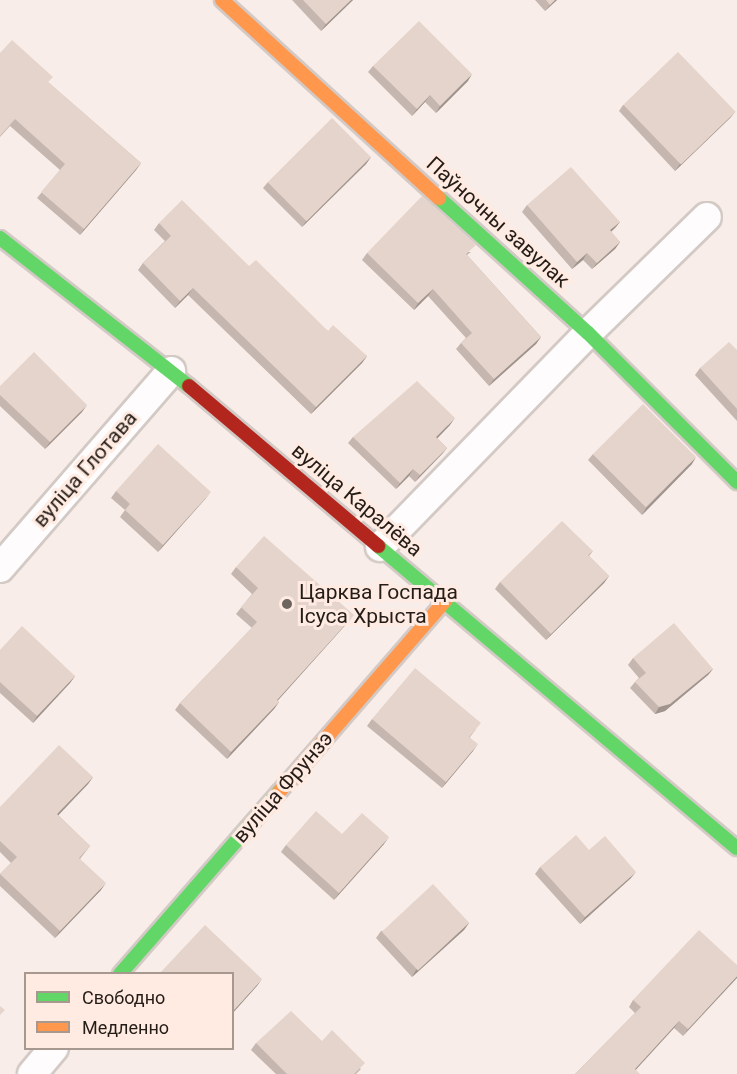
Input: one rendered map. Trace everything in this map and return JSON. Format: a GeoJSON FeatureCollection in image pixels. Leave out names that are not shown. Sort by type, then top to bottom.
{"type":"FeatureCollection","features":[{"type":"Feature","properties":{"kind":"street","name":"Паўночны завулак"},"geometry":{"type":"LineString","coordinates":[[222,0],[588,333],[737,482]]}},
{"type":"Feature","properties":{"kind":"street"},"geometry":{"type":"LineString","coordinates":[[380,547],[588,333],[707,217]]}},
{"type":"Feature","properties":{"kind":"street","name":"вуліца Каралёва"},"geometry":{"type":"LineString","coordinates":[[0,238],[171,371],[446,600],[737,848]]}},
{"type":"Feature","properties":{"kind":"street","name":"вуліца Глотава"},"geometry":{"type":"LineString","coordinates":[[0,568],[171,371]]}},
{"type":"Feature","properties":{"kind":"street","name":"вуліца Фрунзэ"},"geometry":{"type":"LineString","coordinates":[[122,972],[446,600]]}},
{"type":"Feature","properties":{"kind":"street"},"geometry":{"type":"LineString","coordinates":[[32,1074],[52,1050]]}},
{"type":"Feature","properties":{"kind":"building"},"geometry":{"type":"Polygon","coordinates":[[[303,0],[351,0],[326,24],[303,0]]]}},
{"type":"Feature","properties":{"kind":"building"},"geometry":{"type":"Polygon","coordinates":[[[419,21],[472,74],[440,106],[430,95],[417,109],[373,66],[419,21]]]}},
{"type":"Feature","properties":{"kind":"building"},"geometry":{"type":"Polygon","coordinates":[[[12,40],[53,77],[48,82],[141,163],[84,229],[41,192],[65,164],[15,119],[0,136],[0,53],[12,40]]]}},
{"type":"Feature","properties":{"kind":"building"},"geometry":{"type":"Polygon","coordinates":[[[678,52],[736,112],[681,164],[623,105],[678,52]]]}},
{"type":"Feature","properties":{"kind":"building"},"geometry":{"type":"Polygon","coordinates":[[[332,118],[371,157],[307,221],[268,182],[332,118]]]}},
{"type":"Feature","properties":{"kind":"building"},"geometry":{"type":"Polygon","coordinates":[[[571,167],[620,222],[610,230],[620,242],[597,263],[587,253],[577,262],[527,205],[571,167]]]}},
{"type":"Feature","properties":{"kind":"building"},"geometry":{"type":"Polygon","coordinates":[[[422,196],[476,245],[466,254],[541,337],[494,379],[461,343],[472,333],[433,289],[418,303],[367,253],[422,196]]]}},
{"type":"Feature","properties":{"kind":"building"},"geometry":{"type":"Polygon","coordinates":[[[182,200],[249,266],[256,260],[328,331],[333,325],[367,356],[316,407],[193,288],[180,301],[143,263],[171,236],[159,223],[182,200]]]}},
{"type":"Feature","properties":{"kind":"building"},"geometry":{"type":"Polygon","coordinates":[[[729,342],[737,350],[737,409],[700,368],[729,342]]]}},
{"type":"Feature","properties":{"kind":"building"},"geometry":{"type":"Polygon","coordinates":[[[34,352],[87,405],[50,442],[0,395],[0,386],[34,352]]]}},
{"type":"Feature","properties":{"kind":"building"},"geometry":{"type":"Polygon","coordinates":[[[417,381],[455,418],[436,437],[447,448],[420,475],[413,469],[400,483],[353,437],[417,381]]]}},
{"type":"Feature","properties":{"kind":"building"},"geometry":{"type":"Polygon","coordinates":[[[643,404],[696,457],[646,507],[593,454],[643,404]]]}},
{"type":"Feature","properties":{"kind":"building"},"geometry":{"type":"Polygon","coordinates":[[[158,444],[211,492],[163,545],[125,510],[130,504],[116,491],[158,444]]]}},
{"type":"Feature","properties":{"kind":"building"},"geometry":{"type":"Polygon","coordinates":[[[562,521],[593,551],[588,555],[609,576],[551,634],[500,582],[562,521]]]}},
{"type":"Feature","properties":{"kind":"building"},"geometry":{"type":"Polygon","coordinates":[[[264,536],[354,615],[277,700],[279,702],[231,752],[180,703],[257,622],[241,607],[258,588],[236,567],[264,536]]]}},
{"type":"Feature","properties":{"kind":"building"},"geometry":{"type":"Polygon","coordinates":[[[674,623],[713,669],[670,704],[659,707],[635,682],[646,673],[633,658],[674,623]]]}},
{"type":"Feature","properties":{"kind":"building"},"geometry":{"type":"Polygon","coordinates":[[[22,626],[75,676],[37,716],[0,682],[0,650],[22,626]]]}},
{"type":"Feature","properties":{"kind":"building"},"geometry":{"type":"Polygon","coordinates":[[[415,668],[481,723],[469,737],[478,744],[446,782],[372,719],[415,668]]]}},
{"type":"Feature","properties":{"kind":"building"},"geometry":{"type":"Polygon","coordinates":[[[59,745],[93,777],[57,814],[90,846],[79,858],[106,883],[60,931],[0,874],[17,857],[0,841],[0,807],[59,745]]]}},
{"type":"Feature","properties":{"kind":"building"},"geometry":{"type":"Polygon","coordinates":[[[316,811],[342,834],[362,813],[389,837],[339,893],[286,845],[316,811]]]}},
{"type":"Feature","properties":{"kind":"building"},"geometry":{"type":"Polygon","coordinates":[[[576,835],[589,850],[605,836],[636,872],[585,917],[540,867],[576,835]]]}},
{"type":"Feature","properties":{"kind":"building"},"geometry":{"type":"Polygon","coordinates":[[[433,884],[469,923],[418,971],[382,932],[433,884]]]}},
{"type":"Feature","properties":{"kind":"building"},"geometry":{"type":"Polygon","coordinates":[[[205,925],[262,979],[234,1010],[234,972],[161,972],[205,925]]]}},
{"type":"Feature","properties":{"kind":"building"},"geometry":{"type":"Polygon","coordinates":[[[699,930],[737,965],[737,976],[688,1029],[679,1021],[635,1069],[640,1074],[575,1074],[641,1007],[633,1000],[699,930]]]}},
{"type":"Feature","properties":{"kind":"building"},"geometry":{"type":"Polygon","coordinates":[[[291,1011],[322,1041],[332,1030],[365,1063],[354,1074],[287,1074],[256,1043],[291,1011]]]}},
{"type":"Feature","properties":{"kind":"traffic: fast"},"geometry":{"type":"LineString","coordinates":[[439,198],[588,333],[737,482]]}},
{"type":"Feature","properties":{"kind":"traffic: fast"},"geometry":{"type":"LineString","coordinates":[[0,238],[189,386]]}},
{"type":"Feature","properties":{"kind":"traffic: fast"},"geometry":{"type":"LineString","coordinates":[[378,546],[737,848]]}},
{"type":"Feature","properties":{"kind":"traffic: fast"},"geometry":{"type":"LineString","coordinates":[[122,972],[279,792]]}},
{"type":"Feature","properties":{"kind":"traffic: slow"},"geometry":{"type":"LineString","coordinates":[[222,0],[439,198]]}},
{"type":"Feature","properties":{"kind":"traffic: slow"},"geometry":{"type":"LineString","coordinates":[[279,792],[446,600]]}},
{"type":"Feature","properties":{"kind":"traffic: jam"},"geometry":{"type":"LineString","coordinates":[[189,386],[378,546]]}},
{"type":"Feature","properties":{"kind":"place","name":"Царква Госпада Ісуса Хрыста"},"geometry":{"type":"Point","coordinates":[287,604]}}]}
